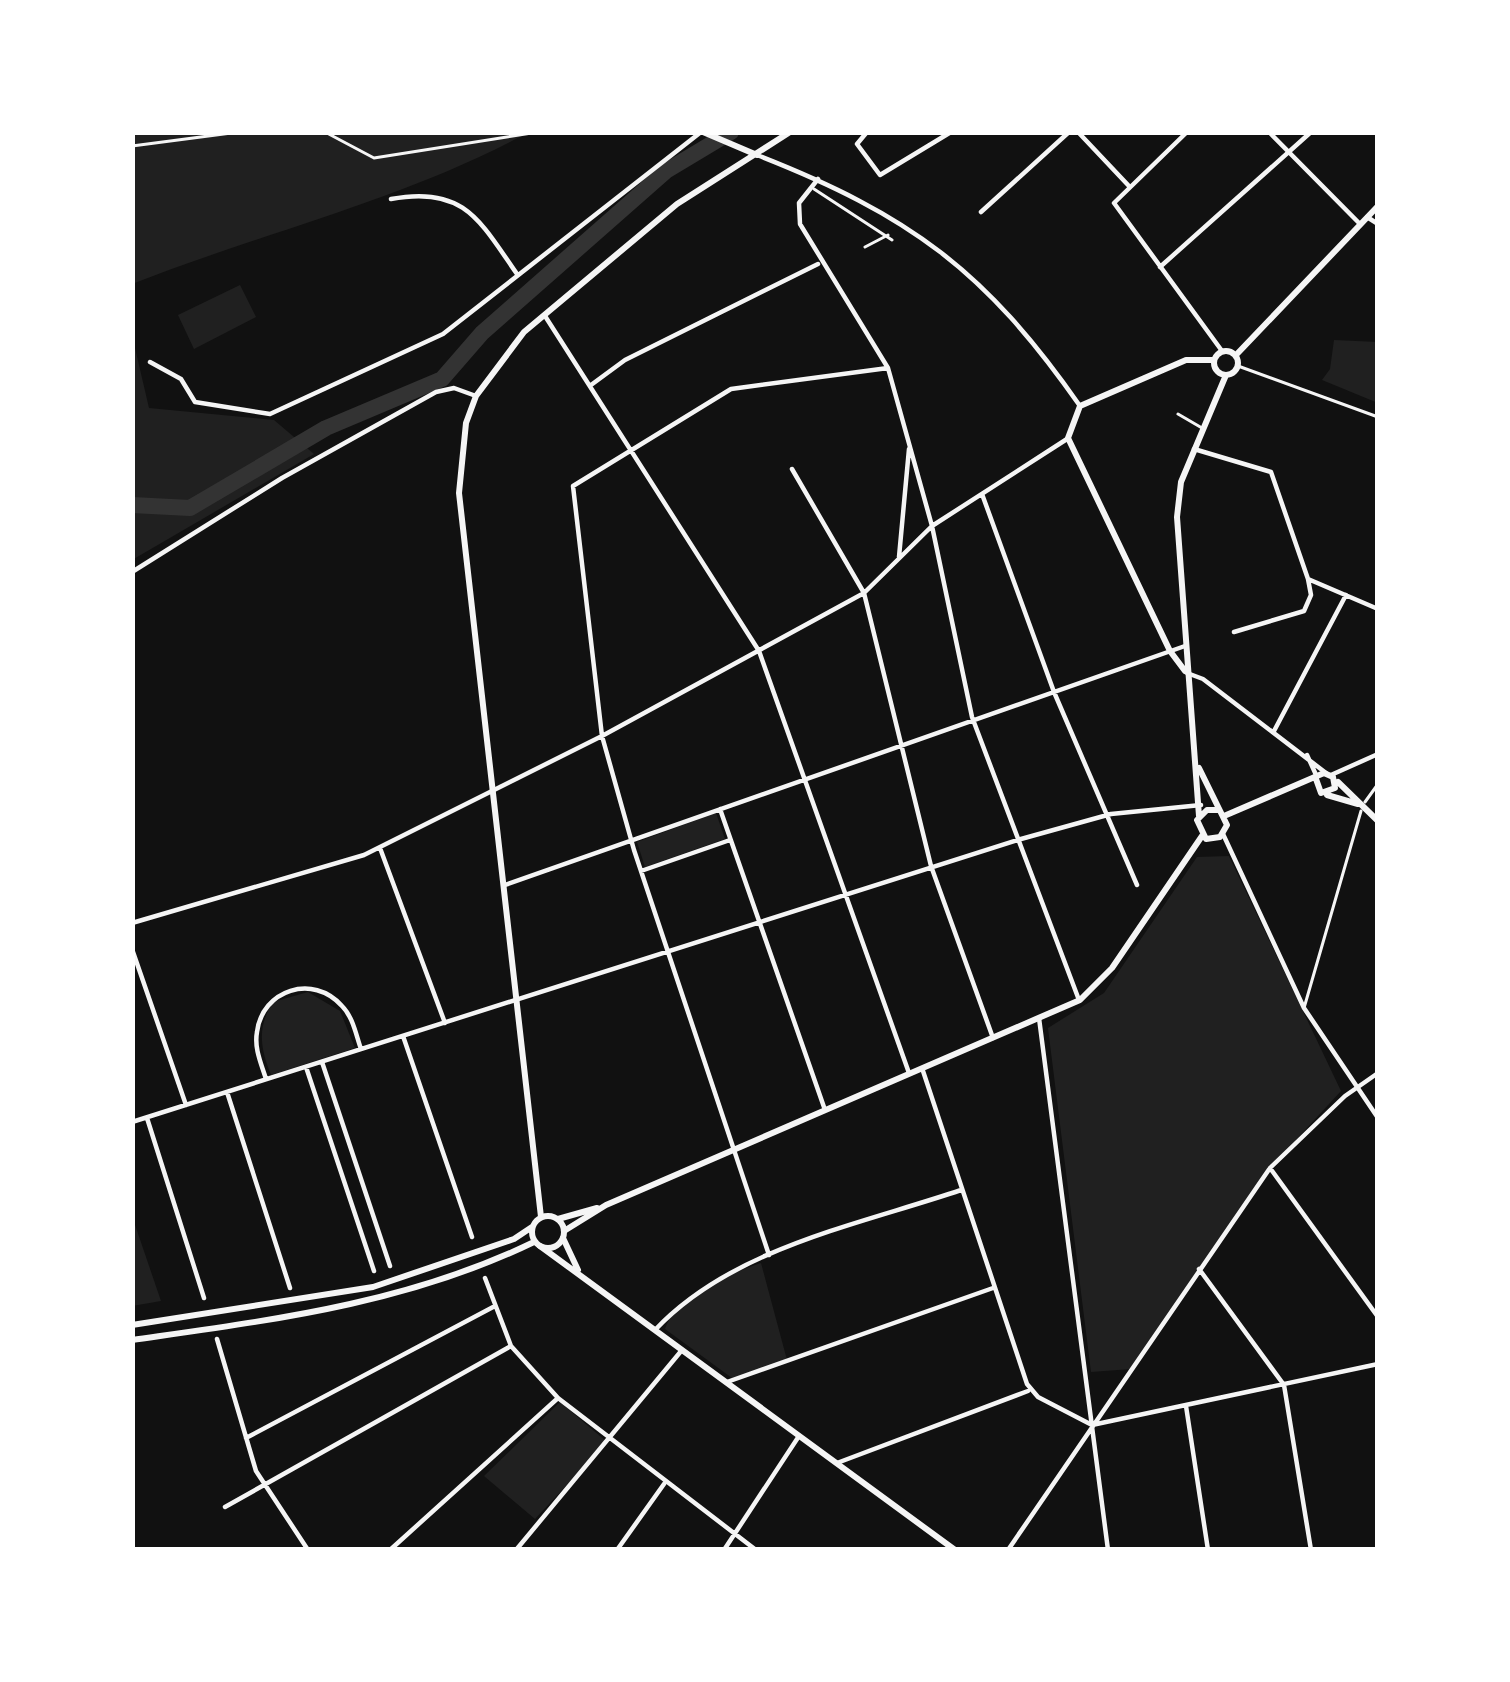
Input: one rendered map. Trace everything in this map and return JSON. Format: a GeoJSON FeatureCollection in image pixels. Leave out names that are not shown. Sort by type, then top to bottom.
{"type":"FeatureCollection","features":[{"type":"Feature","properties":{"kind":"main road"},"geometry":{"type":"LineString","coordinates":[[132,1325],[373,1287],[514,1239],[541,1216],[459,493],[466,423],[491,370],[545,316],[677,204],[790,132]]}},
{"type":"Feature","properties":{"kind":"main road"},"geometry":{"type":"LineString","coordinates":[[705,133],[757,155]]}},
{"type":"Feature","properties":{"kind":"main road"},"geometry":{"type":"LineString","coordinates":[[1236,355],[1378,206]]}},
{"type":"Feature","properties":{"kind":"main road"},"geometry":{"type":"LineString","coordinates":[[1214,361],[1222,351],[1236,355]]}},
{"type":"Feature","properties":{"kind":"main road"},"geometry":{"type":"LineString","coordinates":[[541,1216],[558,1219],[606,1205],[993,1038],[1079,1000],[1112,968],[1202,836],[1177,518],[1181,482],[1226,375],[1238,366],[1236,355]]}},
{"type":"Feature","properties":{"kind":"main road"},"geometry":{"type":"LineString","coordinates":[[1186,673],[1170,651],[1068,438],[1080,406],[1186,360],[1214,361],[1226,375]]}},
{"type":"Feature","properties":{"kind":"main road"},"geometry":{"type":"LineString","coordinates":[[1196,760],[1221,813],[1223,834],[1202,836]]}},
{"type":"Feature","properties":{"kind":"main road"},"geometry":{"type":"LineString","coordinates":[[1199,816],[1221,813],[1331,775]]}},
{"type":"Feature","properties":{"kind":"main road"},"geometry":{"type":"LineString","coordinates":[[1321,792],[1333,790],[1331,775]]}},
{"type":"Feature","properties":{"kind":"main road"},"geometry":{"type":"LineString","coordinates":[[1331,775],[1378,821]]}},
{"type":"Feature","properties":{"kind":"main road"},"geometry":{"type":"LineString","coordinates":[[1316,778],[1321,792]]}},
{"type":"Feature","properties":{"kind":"main road"},"geometry":{"type":"LineString","coordinates":[[1300,787],[1360,806]]}},
{"type":"Feature","properties":{"kind":"main road"},"geometry":{"type":"LineString","coordinates":[[132,1340],[377,1301],[537,1244],[551,1248],[563,1234],[606,1205]]}},
{"type":"Feature","properties":{"kind":"main road"},"geometry":{"type":"LineString","coordinates":[[558,1219],[584,1278]]}},
{"type":"Feature","properties":{"kind":"main road"},"geometry":{"type":"LineString","coordinates":[[532,1227],[537,1244],[955,1550]]}},
{"type":"Feature","properties":{"kind":"street"},"geometry":{"type":"LineString","coordinates":[[132,146],[239,132]]}},
{"type":"Feature","properties":{"kind":"street"},"geometry":{"type":"LineString","coordinates":[[325,132],[374,158],[538,132]]}},
{"type":"Feature","properties":{"kind":"street"},"geometry":{"type":"LineString","coordinates":[[868,132],[857,144],[880,175],[950,132]]}},
{"type":"Feature","properties":{"kind":"street"},"geometry":{"type":"LineString","coordinates":[[981,212],[1069,132]]}},
{"type":"Feature","properties":{"kind":"street"},"geometry":{"type":"LineString","coordinates":[[1078,132],[1130,187]]}},
{"type":"Feature","properties":{"kind":"street"},"geometry":{"type":"LineString","coordinates":[[1187,132],[1114,203],[1222,351]]}},
{"type":"Feature","properties":{"kind":"street"},"geometry":{"type":"LineString","coordinates":[[1269,132],[1364,221],[1378,224]]}},
{"type":"Feature","properties":{"kind":"street"},"geometry":{"type":"LineString","coordinates":[[1160,267],[1311,132]]}},
{"type":"Feature","properties":{"kind":"street"},"geometry":{"type":"LineString","coordinates":[[150,362],[181,379],[195,402],[270,414],[443,334],[705,133]]}},
{"type":"Feature","properties":{"kind":"street"},"geometry":{"type":"LineString","coordinates":[[757,155],[818,179],[922,236],[985,285],[1080,406]]}},
{"type":"Feature","properties":{"kind":"street"},"geometry":{"type":"LineString","coordinates":[[818,179],[798,213],[820,262],[889,368],[932,526],[972,718],[1079,1000]]}},
{"type":"Feature","properties":{"kind":"street"},"geometry":{"type":"LineString","coordinates":[[811,188],[891,237],[865,247]]}},
{"type":"Feature","properties":{"kind":"street"},"geometry":{"type":"LineString","coordinates":[[391,199],[434,195],[470,210],[518,274]]}},
{"type":"Feature","properties":{"kind":"street"},"geometry":{"type":"LineString","coordinates":[[591,385],[625,360],[820,262]]}},
{"type":"Feature","properties":{"kind":"street"},"geometry":{"type":"LineString","coordinates":[[545,316],[759,652],[909,1073]]}},
{"type":"Feature","properties":{"kind":"street"},"geometry":{"type":"LineString","coordinates":[[1238,366],[1378,417]]}},
{"type":"Feature","properties":{"kind":"street"},"geometry":{"type":"LineString","coordinates":[[769,1256],[641,871],[602,736],[573,486],[731,389],[889,368]]}},
{"type":"Feature","properties":{"kind":"street"},"geometry":{"type":"LineString","coordinates":[[132,572],[298,468],[436,392],[454,388],[476,396]]}},
{"type":"Feature","properties":{"kind":"street"},"geometry":{"type":"LineString","coordinates":[[1178,414],[1202,428]]}},
{"type":"Feature","properties":{"kind":"street"},"geometry":{"type":"LineString","coordinates":[[132,923],[380,848],[602,736],[864,593],[932,526],[1068,438]]}},
{"type":"Feature","properties":{"kind":"street"},"geometry":{"type":"LineString","coordinates":[[899,560],[909,443]]}},
{"type":"Feature","properties":{"kind":"street"},"geometry":{"type":"LineString","coordinates":[[1193,449],[1271,472],[1308,579],[1311,595],[1304,610],[1234,632]]}},
{"type":"Feature","properties":{"kind":"street"},"geometry":{"type":"LineString","coordinates":[[792,469],[864,593],[931,866],[993,1038]]}},
{"type":"Feature","properties":{"kind":"street"},"geometry":{"type":"LineString","coordinates":[[982,494],[1054,692],[1111,814],[1137,885]]}},
{"type":"Feature","properties":{"kind":"street"},"geometry":{"type":"LineString","coordinates":[[1308,579],[1378,609]]}},
{"type":"Feature","properties":{"kind":"street"},"geometry":{"type":"LineString","coordinates":[[1274,730],[1346,595]]}},
{"type":"Feature","properties":{"kind":"street"},"geometry":{"type":"LineString","coordinates":[[506,885],[1185,646]]}},
{"type":"Feature","properties":{"kind":"street"},"geometry":{"type":"LineString","coordinates":[[1186,673],[1274,730],[1331,775],[1378,754]]}},
{"type":"Feature","properties":{"kind":"street"},"geometry":{"type":"LineString","coordinates":[[1307,755],[1316,778]]}},
{"type":"Feature","properties":{"kind":"street"},"geometry":{"type":"LineString","coordinates":[[1304,1008],[1360,806],[1378,784]]}},
{"type":"Feature","properties":{"kind":"street"},"geometry":{"type":"LineString","coordinates":[[132,1122],[1021,839],[1111,814],[1201,805]]}},
{"type":"Feature","properties":{"kind":"street"},"geometry":{"type":"LineString","coordinates":[[720,809],[825,1110]]}},
{"type":"Feature","properties":{"kind":"street"},"geometry":{"type":"LineString","coordinates":[[1223,834],[1304,1008],[1378,1118]]}},
{"type":"Feature","properties":{"kind":"street"},"geometry":{"type":"LineString","coordinates":[[641,871],[730,840]]}},
{"type":"Feature","properties":{"kind":"street"},"geometry":{"type":"LineString","coordinates":[[380,848],[445,1022]]}},
{"type":"Feature","properties":{"kind":"street"},"geometry":{"type":"LineString","coordinates":[[132,950],[186,1105]]}},
{"type":"Feature","properties":{"kind":"street"},"geometry":{"type":"LineString","coordinates":[[266,1079],[256,1046],[258,1024],[271,1000],[288,991],[314,989],[336,1000],[348,1012],[361,1049]]}},
{"type":"Feature","properties":{"kind":"street"},"geometry":{"type":"LineString","coordinates":[[1039,1018],[1108,1550]]}},
{"type":"Feature","properties":{"kind":"street"},"geometry":{"type":"LineString","coordinates":[[404,1036],[472,1237]]}},
{"type":"Feature","properties":{"kind":"street"},"geometry":{"type":"LineString","coordinates":[[322,1062],[390,1266]]}},
{"type":"Feature","properties":{"kind":"street"},"geometry":{"type":"LineString","coordinates":[[306,1067],[374,1271]]}},
{"type":"Feature","properties":{"kind":"street"},"geometry":{"type":"LineString","coordinates":[[922,1067],[1030,1390],[1092,1425],[1378,1364]]}},
{"type":"Feature","properties":{"kind":"street"},"geometry":{"type":"LineString","coordinates":[[1008,1550],[1270,1168],[1378,1073]]}},
{"type":"Feature","properties":{"kind":"street"},"geometry":{"type":"LineString","coordinates":[[227,1092],[290,1288]]}},
{"type":"Feature","properties":{"kind":"street"},"geometry":{"type":"LineString","coordinates":[[147,1118],[204,1298]]}},
{"type":"Feature","properties":{"kind":"street"},"geometry":{"type":"LineString","coordinates":[[1270,1168],[1378,1317]]}},
{"type":"Feature","properties":{"kind":"street"},"geometry":{"type":"LineString","coordinates":[[655,1330],[698,1290],[769,1256],[961,1190]]}},
{"type":"Feature","properties":{"kind":"street"},"geometry":{"type":"LineString","coordinates":[[1199,1268],[1284,1385],[1311,1550]]}},
{"type":"Feature","properties":{"kind":"street"},"geometry":{"type":"LineString","coordinates":[[485,1278],[511,1346],[558,1398],[664,1484],[756,1550]]}},
{"type":"Feature","properties":{"kind":"street"},"geometry":{"type":"LineString","coordinates":[[728,1382],[993,1288]]}},
{"type":"Feature","properties":{"kind":"street"},"geometry":{"type":"LineString","coordinates":[[246,1438],[495,1306]]}},
{"type":"Feature","properties":{"kind":"street"},"geometry":{"type":"LineString","coordinates":[[217,1339],[262,1484],[308,1550]]}},
{"type":"Feature","properties":{"kind":"street"},"geometry":{"type":"LineString","coordinates":[[225,1507],[511,1346]]}},
{"type":"Feature","properties":{"kind":"street"},"geometry":{"type":"LineString","coordinates":[[516,1550],[682,1349]]}},
{"type":"Feature","properties":{"kind":"street"},"geometry":{"type":"LineString","coordinates":[[837,1463],[1030,1390]]}},
{"type":"Feature","properties":{"kind":"street"},"geometry":{"type":"LineString","coordinates":[[390,1550],[558,1398]]}},
{"type":"Feature","properties":{"kind":"street"},"geometry":{"type":"LineString","coordinates":[[1186,1406],[1208,1550]]}},
{"type":"Feature","properties":{"kind":"street"},"geometry":{"type":"LineString","coordinates":[[724,1550],[800,1436]]}},
{"type":"Feature","properties":{"kind":"street"},"geometry":{"type":"LineString","coordinates":[[616,1550],[664,1484]]}},
{"type":"Feature","properties":{"kind":"shaded area"},"geometry":{"type":"Polygon","coordinates":[[[132,132],[529,132],[433,177],[132,284],[132,132]]]}},
{"type":"Feature","properties":{"kind":"shaded area"},"geometry":{"type":"Polygon","coordinates":[[[240,285],[256,317],[194,349],[178,315],[240,285]]]}},
{"type":"Feature","properties":{"kind":"shaded area"},"geometry":{"type":"Polygon","coordinates":[[[132,335],[149,408],[274,420],[314,454],[132,560],[132,335]]]}},
{"type":"Feature","properties":{"kind":"shaded area"},"geometry":{"type":"Polygon","coordinates":[[[1334,340],[1378,342],[1378,403],[1322,380],[1330,369],[1334,340]]]}},
{"type":"Feature","properties":{"kind":"shaded area"},"geometry":{"type":"Polygon","coordinates":[[[716,813],[725,839],[645,867],[637,842],[716,813]]]}},
{"type":"Feature","properties":{"kind":"shaded area"},"geometry":{"type":"Polygon","coordinates":[[[1229,856],[1341,1091],[1270,1168],[1131,1369],[1091,1372],[1048,1028],[1104,993],[1197,857],[1229,856]]]}},
{"type":"Feature","properties":{"kind":"shaded area"},"geometry":{"type":"Polygon","coordinates":[[[308,992],[340,1011],[355,1048],[271,1075],[262,1038],[268,1011],[273,1002],[308,992]]]}},
{"type":"Feature","properties":{"kind":"shaded area"},"geometry":{"type":"Polygon","coordinates":[[[132,1216],[161,1301],[132,1306],[132,1216]]]}},
{"type":"Feature","properties":{"kind":"shaded area"},"geometry":{"type":"Polygon","coordinates":[[[761,1263],[787,1360],[732,1378],[665,1329],[692,1297],[761,1263]]]}},
{"type":"Feature","properties":{"kind":"shaded area"},"geometry":{"type":"Polygon","coordinates":[[[560,1402],[607,1442],[535,1519],[484,1476],[560,1402]]]}},
{"type":"Feature","properties":{"kind":"waterway"},"geometry":{"type":"LineString","coordinates":[[132,505],[190,508],[326,428],[442,379],[482,333],[666,171],[731,132]]}}]}
